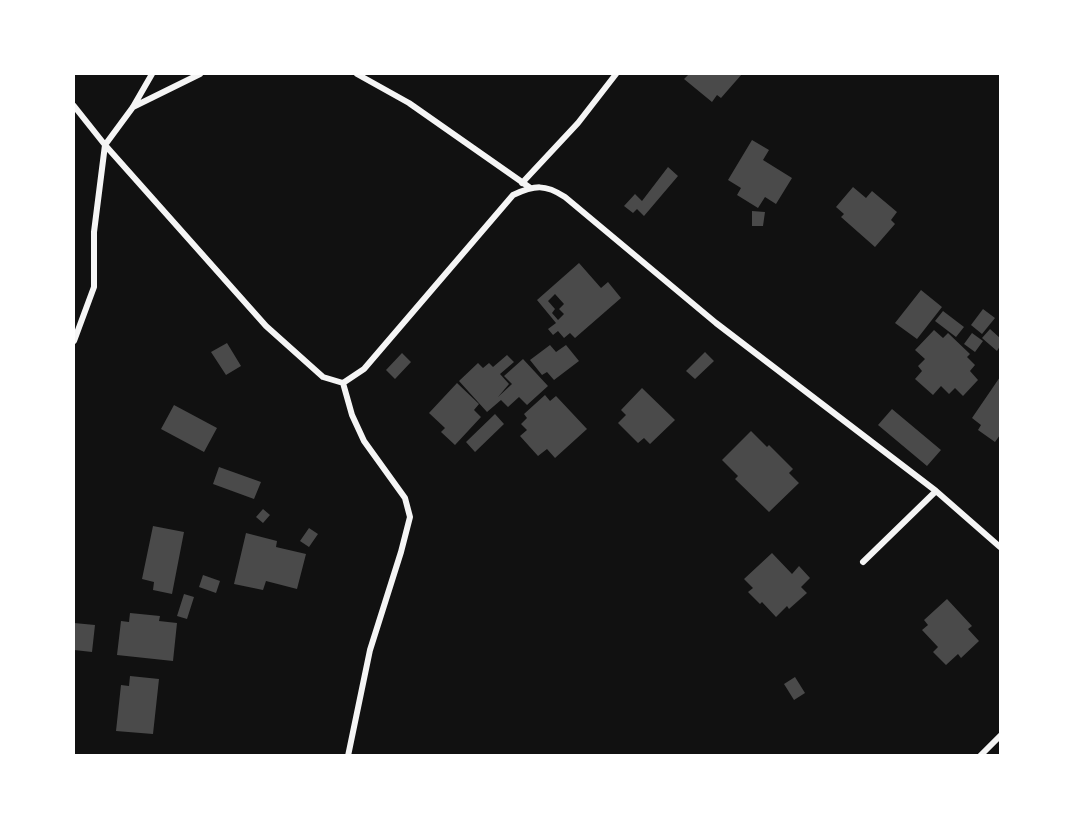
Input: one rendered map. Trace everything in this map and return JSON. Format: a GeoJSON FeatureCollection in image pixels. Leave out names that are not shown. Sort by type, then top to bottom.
{"type":"FeatureCollection","features":[{"type":"Feature","properties":{"kind":"street"},"geometry":{"type":"LineString","coordinates":[[74,341],[94,287],[94,232],[105,145],[133,107],[152,74]]}},
{"type":"Feature","properties":{"kind":"street"},"geometry":{"type":"LineString","coordinates":[[133,107],[200,74]]}},
{"type":"Feature","properties":{"kind":"street"},"geometry":{"type":"LineString","coordinates":[[357,74],[409,103],[526,185],[550,187],[565,197],[716,323],[936,491],[999,543]]}},
{"type":"Feature","properties":{"kind":"street"},"geometry":{"type":"LineString","coordinates":[[343,383],[364,369],[513,195],[526,185],[616,74]]}},
{"type":"Feature","properties":{"kind":"street"},"geometry":{"type":"LineString","coordinates":[[74,106],[105,145],[266,326],[323,377],[343,383]]}},
{"type":"Feature","properties":{"kind":"street"},"geometry":{"type":"LineString","coordinates":[[343,383],[352,416],[364,441],[405,498],[410,517],[370,650],[348,756]]}},
{"type":"Feature","properties":{"kind":"street"},"geometry":{"type":"LineString","coordinates":[[864,562],[936,491]]}},
{"type":"Feature","properties":{"kind":"street"},"geometry":{"type":"LineString","coordinates":[[980,756],[1000,736]]}},
{"type":"Feature","properties":{"kind":"building"},"geometry":{"type":"Polygon","coordinates":[[[689,74],[742,74],[721,98],[717,95],[712,102],[684,79],[689,74]]]}},
{"type":"Feature","properties":{"kind":"building"},"geometry":{"type":"Polygon","coordinates":[[[752,140],[769,150],[763,160],[792,178],[776,204],[765,197],[758,208],[737,195],[741,188],[728,180],[752,140]]]}},
{"type":"Feature","properties":{"kind":"building"},"geometry":{"type":"Polygon","coordinates":[[[668,167],[678,176],[644,216],[637,209],[633,213],[624,206],[635,194],[642,201],[668,167]]]}},
{"type":"Feature","properties":{"kind":"building"},"geometry":{"type":"Polygon","coordinates":[[[853,187],[866,198],[872,191],[897,212],[891,220],[895,224],[875,247],[841,217],[844,214],[836,207],[853,187]]]}},
{"type":"Feature","properties":{"kind":"building"},"geometry":{"type":"Polygon","coordinates":[[[752,211],[765,212],[763,226],[752,226],[752,211]]]}},
{"type":"Feature","properties":{"kind":"building"},"geometry":{"type":"Polygon","coordinates":[[[579,263],[601,288],[608,282],[621,298],[575,338],[570,333],[564,338],[558,331],[553,335],[548,329],[556,323],[537,300],[579,263]],[[555,294],[548,301],[555,309],[552,313],[558,320],[564,314],[559,309],[564,304],[555,294]]]}},
{"type":"Feature","properties":{"kind":"building"},"geometry":{"type":"Polygon","coordinates":[[[921,290],[942,307],[917,339],[895,323],[921,290]]]}},
{"type":"Feature","properties":{"kind":"building"},"geometry":{"type":"Polygon","coordinates":[[[983,309],[995,318],[982,334],[971,325],[983,309]]]}},
{"type":"Feature","properties":{"kind":"building"},"geometry":{"type":"Polygon","coordinates":[[[943,311],[964,327],[956,337],[935,321],[943,311]]]}},
{"type":"Feature","properties":{"kind":"building"},"geometry":{"type":"Polygon","coordinates":[[[990,329],[1000,338],[997,351],[982,338],[990,329]]]}},
{"type":"Feature","properties":{"kind":"building"},"geometry":{"type":"Polygon","coordinates":[[[934,330],[943,338],[948,333],[970,354],[967,357],[975,365],[970,371],[978,380],[963,396],[955,388],[949,394],[941,386],[933,395],[915,379],[922,371],[918,366],[925,359],[915,350],[934,330]]]}},
{"type":"Feature","properties":{"kind":"building"},"geometry":{"type":"Polygon","coordinates":[[[972,333],[983,341],[975,352],[964,344],[972,333]]]}},
{"type":"Feature","properties":{"kind":"building"},"geometry":{"type":"Polygon","coordinates":[[[227,343],[241,366],[226,375],[211,352],[227,343]]]}},
{"type":"Feature","properties":{"kind":"building"},"geometry":{"type":"Polygon","coordinates":[[[550,345],[556,352],[566,345],[579,361],[554,380],[547,372],[542,375],[530,360],[550,345]]]}},
{"type":"Feature","properties":{"kind":"building"},"geometry":{"type":"Polygon","coordinates":[[[705,352],[714,361],[695,379],[686,371],[705,352]]]}},
{"type":"Feature","properties":{"kind":"building"},"geometry":{"type":"Polygon","coordinates":[[[402,353],[411,362],[395,379],[386,370],[402,353]]]}},
{"type":"Feature","properties":{"kind":"building"},"geometry":{"type":"Polygon","coordinates":[[[507,355],[514,362],[500,374],[509,384],[498,397],[512,384],[504,376],[523,359],[548,386],[527,405],[519,397],[508,407],[501,400],[487,412],[459,381],[478,363],[483,368],[489,363],[493,367],[507,355]]]}},
{"type":"Feature","properties":{"kind":"building"},"geometry":{"type":"Polygon","coordinates":[[[1000,377],[1000,435],[995,442],[978,430],[981,425],[972,418],[1000,377]]]}},
{"type":"Feature","properties":{"kind":"building"},"geometry":{"type":"Polygon","coordinates":[[[457,383],[479,404],[474,410],[481,417],[455,445],[441,432],[445,428],[429,413],[457,383]]]}},
{"type":"Feature","properties":{"kind":"building"},"geometry":{"type":"Polygon","coordinates":[[[642,388],[675,420],[650,444],[644,438],[638,443],[618,423],[626,415],[621,410],[642,388]]]}},
{"type":"Feature","properties":{"kind":"building"},"geometry":{"type":"Polygon","coordinates":[[[545,395],[550,401],[556,396],[587,429],[555,458],[547,449],[538,456],[520,436],[527,430],[521,424],[527,418],[524,414],[545,395]]]}},
{"type":"Feature","properties":{"kind":"building"},"geometry":{"type":"Polygon","coordinates":[[[174,405],[217,428],[204,452],[161,429],[174,405]]]}},
{"type":"Feature","properties":{"kind":"building"},"geometry":{"type":"Polygon","coordinates":[[[892,409],[941,450],[927,466],[878,425],[892,409]]]}},
{"type":"Feature","properties":{"kind":"building"},"geometry":{"type":"Polygon","coordinates":[[[495,414],[504,424],[475,452],[466,442],[495,414]]]}},
{"type":"Feature","properties":{"kind":"building"},"geometry":{"type":"Polygon","coordinates":[[[751,431],[793,469],[789,473],[799,483],[769,512],[735,479],[738,476],[722,460],[751,431]]]}},
{"type":"Feature","properties":{"kind":"building"},"geometry":{"type":"Polygon","coordinates":[[[219,467],[261,482],[254,499],[213,484],[219,467]]]}},
{"type":"Feature","properties":{"kind":"building"},"geometry":{"type":"Polygon","coordinates":[[[263,509],[270,515],[263,523],[256,517],[263,509]]]}},
{"type":"Feature","properties":{"kind":"building"},"geometry":{"type":"Polygon","coordinates":[[[153,526],[184,532],[172,594],[153,590],[154,582],[142,579],[153,526]]]}},
{"type":"Feature","properties":{"kind":"building"},"geometry":{"type":"Polygon","coordinates":[[[309,528],[318,534],[309,547],[300,541],[309,528]]]}},
{"type":"Feature","properties":{"kind":"building"},"geometry":{"type":"Polygon","coordinates":[[[246,533],[277,541],[276,547],[306,554],[297,589],[266,581],[263,590],[234,584],[246,533]]]}},
{"type":"Feature","properties":{"kind":"building"},"geometry":{"type":"Polygon","coordinates":[[[772,553],[792,574],[799,566],[810,578],[801,587],[807,593],[789,609],[787,606],[776,617],[762,602],[760,604],[748,592],[753,588],[744,579],[772,553]]]}},
{"type":"Feature","properties":{"kind":"building"},"geometry":{"type":"Polygon","coordinates":[[[203,575],[220,581],[216,593],[199,587],[203,575]]]}},
{"type":"Feature","properties":{"kind":"building"},"geometry":{"type":"Polygon","coordinates":[[[184,594],[194,597],[187,619],[177,616],[184,594]]]}},
{"type":"Feature","properties":{"kind":"building"},"geometry":{"type":"Polygon","coordinates":[[[947,599],[972,626],[968,629],[979,641],[961,658],[958,654],[946,665],[933,652],[938,647],[922,630],[928,625],[924,620],[947,599]]]}},
{"type":"Feature","properties":{"kind":"building"},"geometry":{"type":"Polygon","coordinates":[[[130,613],[160,616],[159,621],[177,623],[173,661],[117,655],[121,621],[129,622],[130,613]]]}},
{"type":"Feature","properties":{"kind":"building"},"geometry":{"type":"Polygon","coordinates":[[[74,623],[95,625],[92,652],[74,650],[74,623]]]}},
{"type":"Feature","properties":{"kind":"building"},"geometry":{"type":"Polygon","coordinates":[[[130,676],[159,679],[153,734],[116,731],[121,685],[129,686],[130,676]]]}},
{"type":"Feature","properties":{"kind":"building"},"geometry":{"type":"Polygon","coordinates":[[[795,677],[805,693],[794,700],[784,684],[795,677]]]}}]}
